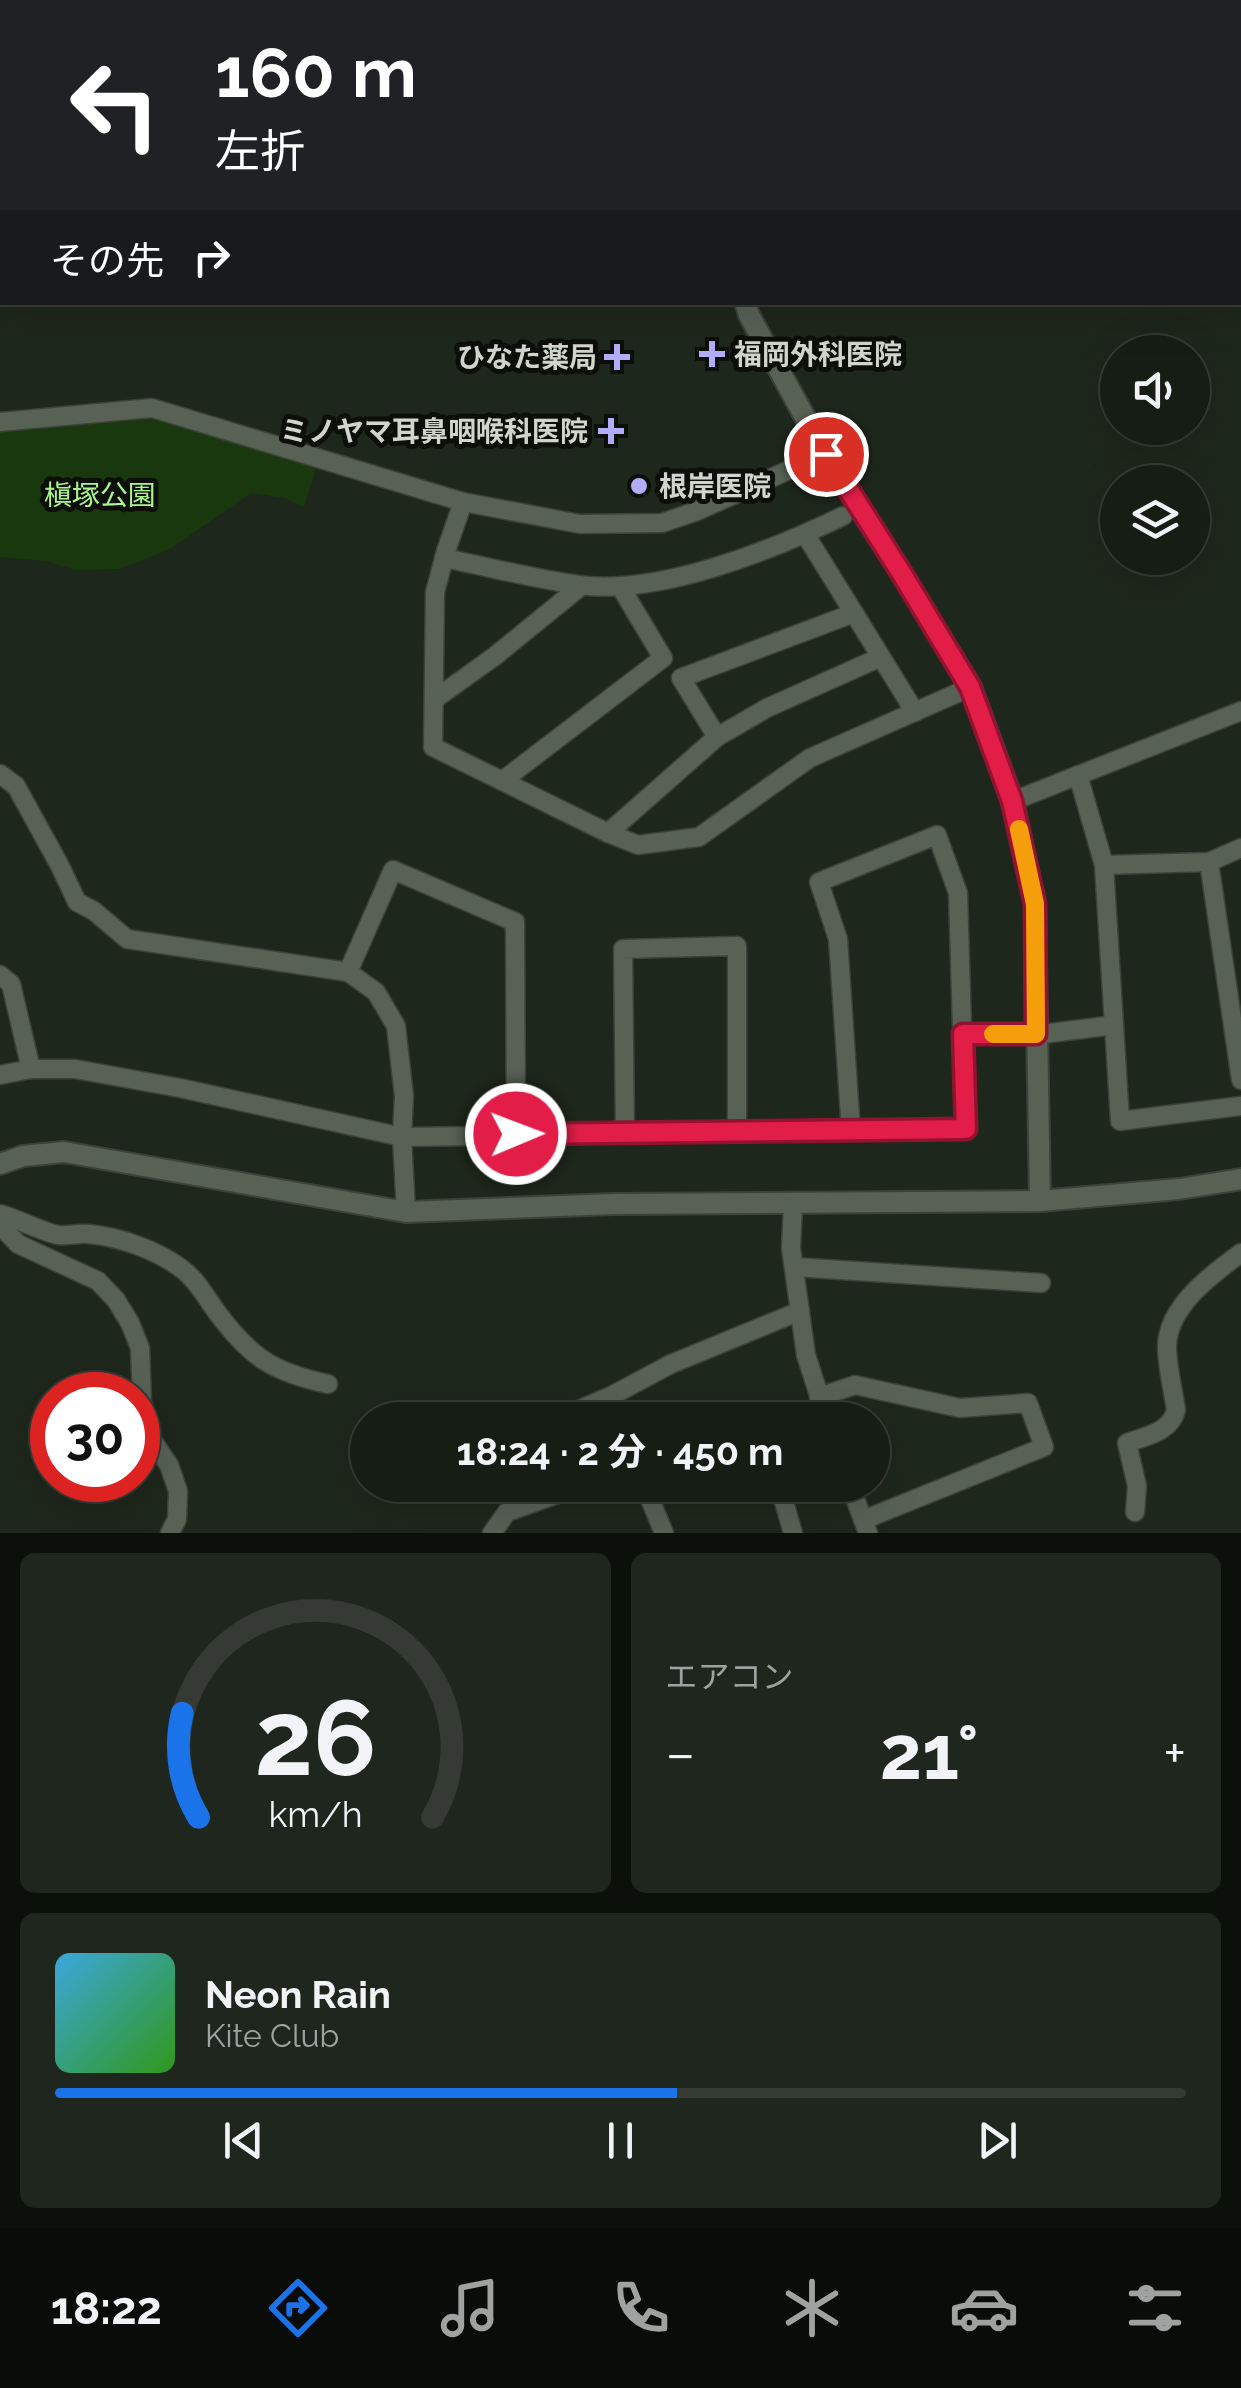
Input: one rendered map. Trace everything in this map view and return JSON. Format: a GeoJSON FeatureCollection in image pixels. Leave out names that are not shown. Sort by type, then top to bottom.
{"type":"FeatureCollection","features":[{"type":"Feature","properties":{"kind":"street"},"geometry":{"type":"LineString","coordinates":[[745,305],[826,454],[970,687],[1012,801],[1035,904],[1040,1201]]}},
{"type":"Feature","properties":{"kind":"street"},"geometry":{"type":"LineString","coordinates":[[0,422],[152,408],[464,502],[580,524],[662,523],[826,454]]}},
{"type":"Feature","properties":{"kind":"street"},"geometry":{"type":"LineString","coordinates":[[464,502],[435,592],[434,748],[638,845],[699,836],[810,758],[970,687]]}},
{"type":"Feature","properties":{"kind":"street"},"geometry":{"type":"LineString","coordinates":[[444,558],[581,586],[620,586],[697,573],[806,534],[843,516]]}},
{"type":"Feature","properties":{"kind":"street"},"geometry":{"type":"LineString","coordinates":[[806,534],[914,712]]}},
{"type":"Feature","properties":{"kind":"street"},"geometry":{"type":"LineString","coordinates":[[435,699],[581,586]]}},
{"type":"Feature","properties":{"kind":"street"},"geometry":{"type":"LineString","coordinates":[[620,586],[662,658],[681,678],[717,737]]}},
{"type":"Feature","properties":{"kind":"street"},"geometry":{"type":"LineString","coordinates":[[681,678],[854,612]]}},
{"type":"Feature","properties":{"kind":"street"},"geometry":{"type":"LineString","coordinates":[[608,832],[717,737],[767,708],[881,657]]}},
{"type":"Feature","properties":{"kind":"street"},"geometry":{"type":"LineString","coordinates":[[502,781],[662,658]]}},
{"type":"Feature","properties":{"kind":"street"},"geometry":{"type":"LineString","coordinates":[[1012,801],[1241,712]]}},
{"type":"Feature","properties":{"kind":"street"},"geometry":{"type":"LineString","coordinates":[[0,774],[16,786],[77,902],[128,940],[348,972],[376,992],[396,1026],[404,1096],[406,1212]]}},
{"type":"Feature","properties":{"kind":"street"},"geometry":{"type":"LineString","coordinates":[[1078,775],[1104,865],[1120,1121],[1241,1106]]}},
{"type":"Feature","properties":{"kind":"street"},"geometry":{"type":"LineString","coordinates":[[0,1075],[31,1069],[76,1070],[180,1088],[402,1137],[966,1129],[958,894],[937,834],[820,882],[838,939],[851,1130]]}},
{"type":"Feature","properties":{"kind":"street"},"geometry":{"type":"LineString","coordinates":[[1104,865],[1209,862],[1241,848]]}},
{"type":"Feature","properties":{"kind":"street"},"geometry":{"type":"LineString","coordinates":[[1209,862],[1241,1080]]}},
{"type":"Feature","properties":{"kind":"street"},"geometry":{"type":"LineString","coordinates":[[348,972],[393,870],[515,922],[516,1134]]}},
{"type":"Feature","properties":{"kind":"street"},"geometry":{"type":"LineString","coordinates":[[624,1133],[624,949],[737,946],[736,1131]]}},
{"type":"Feature","properties":{"kind":"street"},"geometry":{"type":"LineString","coordinates":[[0,975],[10,984],[31,1069]]}},
{"type":"Feature","properties":{"kind":"street"},"geometry":{"type":"LineString","coordinates":[[963,1034],[1036,1034],[1114,1024]]}},
{"type":"Feature","properties":{"kind":"street"},"geometry":{"type":"LineString","coordinates":[[0,1164],[22,1156],[64,1152],[406,1212],[614,1204],[1040,1201],[1179,1189],[1241,1179]]}},
{"type":"Feature","properties":{"kind":"street"},"geometry":{"type":"LineString","coordinates":[[793,1204],[792,1248],[806,1355],[820,1402]]}},
{"type":"Feature","properties":{"kind":"street"},"geometry":{"type":"LineString","coordinates":[[0,1214],[56,1235],[89,1234],[161,1256],[185,1270],[236,1338],[268,1364],[293,1377],[328,1384]]}},
{"type":"Feature","properties":{"kind":"street"},"geometry":{"type":"LineString","coordinates":[[0,1226],[18,1244],[98,1281],[130,1322],[140,1348],[142,1402],[152,1440],[169,1464],[178,1491],[176,1519],[170,1533]]}},
{"type":"Feature","properties":{"kind":"street"},"geometry":{"type":"LineString","coordinates":[[1135,1512],[1137,1486],[1127,1443],[1167,1428],[1174,1419],[1167,1344],[1171,1327],[1196,1290],[1241,1254]]}},
{"type":"Feature","properties":{"kind":"street"},"geometry":{"type":"LineString","coordinates":[[794,1267],[1041,1283]]}},
{"type":"Feature","properties":{"kind":"street"},"geometry":{"type":"LineString","coordinates":[[597,1402],[671,1364],[800,1311]]}},
{"type":"Feature","properties":{"kind":"street"},"geometry":{"type":"LineString","coordinates":[[818,1396],[856,1385],[960,1408],[1028,1403],[1044,1447],[865,1526],[856,1502]]}},
{"type":"Feature","properties":{"kind":"street"},"geometry":{"type":"LineString","coordinates":[[492,1533],[507,1512],[535,1502]]}},
{"type":"Feature","properties":{"kind":"street"},"geometry":{"type":"LineString","coordinates":[[651,1502],[664,1533]]}},
{"type":"Feature","properties":{"kind":"street"},"geometry":{"type":"LineString","coordinates":[[784,1502],[793,1533]]}},
{"type":"Feature","properties":{"kind":"green space","name":"槇塚公園"},"geometry":{"type":"Polygon","coordinates":[[[136,418],[205,431],[316,469],[304,507],[285,498],[251,493],[170,549],[120,569],[75,570],[47,561],[0,557],[0,431],[136,418]]]}},
{"type":"Feature","properties":{"kind":"slow traffic"},"geometry":{"type":"LineString","coordinates":[[993,1034],[1036,1034],[1035,904],[1019,829]]}},
{"type":"Feature","properties":{"kind":"place","name":"福岡外科医院"},"geometry":{"type":"Point","coordinates":[712,354]}},
{"type":"Feature","properties":{"kind":"place","name":"ひなた薬局"},"geometry":{"type":"Point","coordinates":[617,357]}},
{"type":"Feature","properties":{"kind":"place","name":"ミノヤマ耳鼻咽喉科医院"},"geometry":{"type":"Point","coordinates":[611,431]}},
{"type":"Feature","properties":{"kind":"place","name":"根岸医院"},"geometry":{"type":"Point","coordinates":[639,486]}},
{"type":"Feature","properties":{"kind":"route"},"geometry":{"type":"LineString","coordinates":[[516,1134],[966,1129],[963,1034],[1036,1034],[1035,904],[1012,801],[970,687],[826,454]]}}]}
